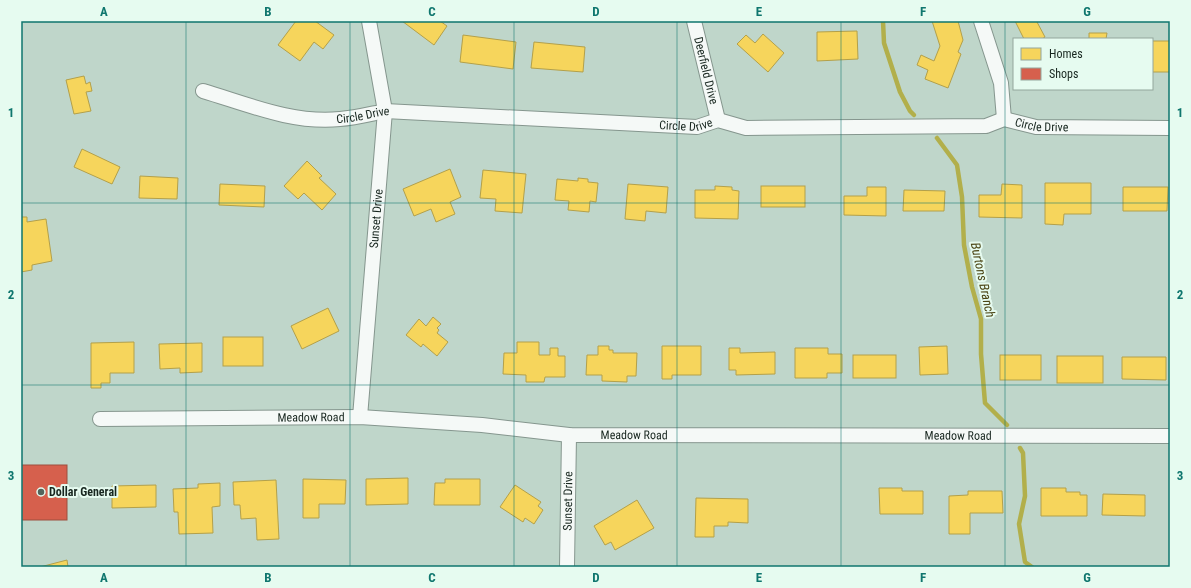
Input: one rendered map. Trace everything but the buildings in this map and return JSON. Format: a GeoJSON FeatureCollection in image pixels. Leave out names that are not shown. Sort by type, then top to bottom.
{"type":"FeatureCollection","features":[{"type":"Feature","properties":{"kind":"street","name":"Sunset Drive"},"geometry":{"type":"LineString","coordinates":[[360,417],[385,111],[370,21]]}},
{"type":"Feature","properties":{"kind":"street","name":"Deerfield Drive"},"geometry":{"type":"LineString","coordinates":[[694,21],[718,120]]}},
{"type":"Feature","properties":{"kind":"street"},"geometry":{"type":"LineString","coordinates":[[981,21],[1001,83],[1004,119]]}},
{"type":"Feature","properties":{"kind":"street","name":"Circle Drive"},"geometry":{"type":"LineString","coordinates":[[203,90],[271,112],[305,119],[339,120],[385,111],[697,127],[718,120],[746,128],[986,126],[1004,119],[1036,127],[1170,128]]}},
{"type":"Feature","properties":{"kind":"street","name":"Meadow Road"},"geometry":{"type":"LineString","coordinates":[[100,419],[360,417],[482,425],[569,435],[1170,436]]}},
{"type":"Feature","properties":{"kind":"street","name":"Sunset Drive"},"geometry":{"type":"LineString","coordinates":[[567,567],[569,435]]}},
{"type":"Feature","properties":{"kind":"waterway","name":"Burtons Branch"},"geometry":{"type":"LineString","coordinates":[[883,21],[884,43],[900,92],[910,111],[914,115]]}},
{"type":"Feature","properties":{"kind":"waterway","name":"Burtons Branch"},"geometry":{"type":"LineString","coordinates":[[937,138],[957,165],[962,197],[964,245],[972,287],[981,319],[981,354],[985,403],[1007,425]]}},
{"type":"Feature","properties":{"kind":"waterway","name":"Burtons Branch"},"geometry":{"type":"LineString","coordinates":[[1020,448],[1023,453],[1025,496],[1019,524],[1025,562],[1032,567]]}},
{"type":"Feature","properties":{"kind":"place","name":"Dollar General"},"geometry":{"type":"Point","coordinates":[41,492]}}]}
